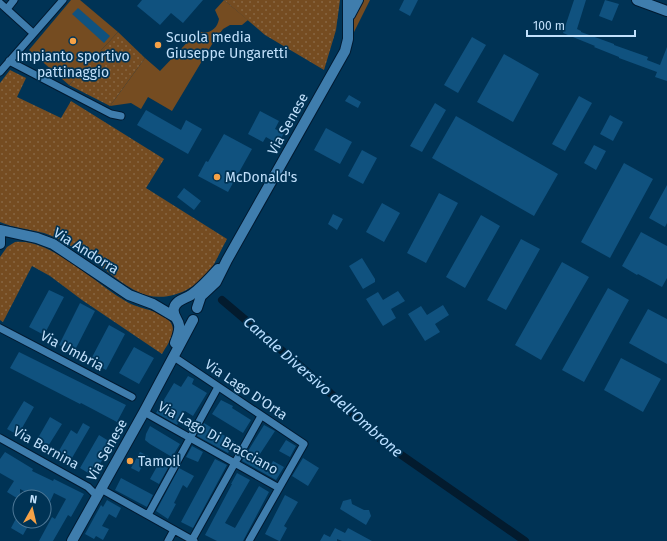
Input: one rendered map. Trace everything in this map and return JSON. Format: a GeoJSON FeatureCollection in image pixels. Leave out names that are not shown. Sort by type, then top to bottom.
{"type":"FeatureCollection","features":[{"type":"Feature","properties":{"kind":"main road","name":"Via Senese"},"geometry":{"type":"LineString","coordinates":[[164,372],[174,357],[196,315],[201,296],[216,282],[345,51],[348,39],[348,0]]}},
{"type":"Feature","properties":{"kind":"main road","name":"Via Senese"},"geometry":{"type":"LineString","coordinates":[[349,19],[358,0]]}},
{"type":"Feature","properties":{"kind":"main road"},"geometry":{"type":"LineString","coordinates":[[637,0],[667,11]]}},
{"type":"Feature","properties":{"kind":"main road","name":"Via Andorra"},"geometry":{"type":"LineString","coordinates":[[0,230],[37,238],[53,244],[129,295],[153,304],[176,318]]}},
{"type":"Feature","properties":{"kind":"main road"},"geometry":{"type":"LineString","coordinates":[[0,236],[0,244]]}},
{"type":"Feature","properties":{"kind":"main road","name":"Via Senese"},"geometry":{"type":"LineString","coordinates":[[72,541],[144,412],[164,372],[178,335],[179,326],[173,309],[176,303],[199,288],[227,260]]}},
{"type":"Feature","properties":{"kind":"main road"},"geometry":{"type":"LineString","coordinates":[[181,300],[186,299],[192,301],[197,308]]}},
{"type":"Feature","properties":{"kind":"main road","name":"Via Andorra"},"geometry":{"type":"LineString","coordinates":[[153,304],[165,304],[181,300]]}},
{"type":"Feature","properties":{"kind":"main road"},"geometry":{"type":"LineString","coordinates":[[176,318],[184,323],[193,320]]}},
{"type":"Feature","properties":{"kind":"street"},"geometry":{"type":"LineString","coordinates":[[7,9],[14,0]]}},
{"type":"Feature","properties":{"kind":"street"},"geometry":{"type":"LineString","coordinates":[[0,72],[63,0]]}},
{"type":"Feature","properties":{"kind":"street"},"geometry":{"type":"LineString","coordinates":[[0,3],[33,33]]}},
{"type":"Feature","properties":{"kind":"street"},"geometry":{"type":"LineString","coordinates":[[9,62],[111,114],[121,116]]}},
{"type":"Feature","properties":{"kind":"street","name":"Via Umbria"},"geometry":{"type":"LineString","coordinates":[[0,328],[132,397]]}},
{"type":"Feature","properties":{"kind":"street","name":"Via Lago D'Orta"},"geometry":{"type":"LineString","coordinates":[[174,357],[304,444],[278,488]]}},
{"type":"Feature","properties":{"kind":"street"},"geometry":{"type":"LineString","coordinates":[[148,515],[218,387]]}},
{"type":"Feature","properties":{"kind":"street","name":"Via Lago Di Bracciano"},"geometry":{"type":"LineString","coordinates":[[144,412],[278,488]]}},
{"type":"Feature","properties":{"kind":"street"},"geometry":{"type":"LineString","coordinates":[[193,540],[234,463],[262,416]]}},
{"type":"Feature","properties":{"kind":"street","name":"Via Bernina"},"geometry":{"type":"LineString","coordinates":[[0,438],[88,487],[148,515],[193,540]]}},
{"type":"Feature","properties":{"kind":"street"},"geometry":{"type":"LineString","coordinates":[[249,541],[278,488]]}},
{"type":"Feature","properties":{"kind":"street"},"geometry":{"type":"LineString","coordinates":[[168,541],[174,530]]}},
{"type":"Feature","properties":{"kind":"shaded area","name":"Impianto sportivo pattinaggio"},"geometry":{"type":"Polygon","coordinates":[[[71,0],[80,0],[118,32],[69,85],[29,50],[71,0]]]}},
{"type":"Feature","properties":{"kind":"shaded area"},"geometry":{"type":"Polygon","coordinates":[[[224,0],[248,20],[242,25],[230,25],[223,29],[214,41],[172,111],[148,97],[141,109],[131,103],[110,106],[145,58],[160,71],[198,31],[212,31],[219,19],[215,10],[224,0]]]}},
{"type":"Feature","properties":{"kind":"shaded area"},"geometry":{"type":"Polygon","coordinates":[[[224,0],[340,0],[336,30],[324,70],[265,35],[224,0]]]}},
{"type":"Feature","properties":{"kind":"shaded area"},"geometry":{"type":"Polygon","coordinates":[[[364,0],[370,0],[353,34],[354,16],[358,7],[364,0]]]}},
{"type":"Feature","properties":{"kind":"shaded area"},"geometry":{"type":"Polygon","coordinates":[[[118,32],[145,58],[110,106],[69,85],[118,32]]]}},
{"type":"Feature","properties":{"kind":"shaded area"},"geometry":{"type":"Polygon","coordinates":[[[10,70],[26,78],[17,97],[61,118],[71,101],[164,159],[146,188],[227,239],[213,266],[206,275],[197,283],[178,294],[156,297],[145,295],[126,285],[86,255],[57,238],[44,233],[0,222],[0,83],[10,70]]]}},
{"type":"Feature","properties":{"kind":"shaded area"},"geometry":{"type":"Polygon","coordinates":[[[15,242],[29,243],[44,247],[59,255],[129,303],[162,315],[171,323],[173,331],[171,339],[162,354],[82,300],[50,276],[32,266],[3,322],[0,320],[0,257],[7,247],[15,242]]]}},
{"type":"Feature","properties":{"kind":"building"},"geometry":{"type":"Polygon","coordinates":[[[142,0],[203,0],[183,23],[171,13],[160,25],[137,6],[142,0]]]}},
{"type":"Feature","properties":{"kind":"building"},"geometry":{"type":"Polygon","coordinates":[[[404,0],[418,0],[410,16],[399,10],[404,0]]]}},
{"type":"Feature","properties":{"kind":"building"},"geometry":{"type":"Polygon","coordinates":[[[574,0],[586,0],[577,29],[581,32],[648,57],[647,60],[660,65],[667,47],[667,81],[655,77],[657,72],[619,58],[563,33],[574,0]]]}},
{"type":"Feature","properties":{"kind":"building"},"geometry":{"type":"Polygon","coordinates":[[[605,0],[619,4],[612,21],[599,16],[605,0]]]}},
{"type":"Feature","properties":{"kind":"building"},"geometry":{"type":"Polygon","coordinates":[[[78,8],[110,36],[104,43],[72,14],[78,8]]]}},
{"type":"Feature","properties":{"kind":"building"},"geometry":{"type":"Polygon","coordinates":[[[472,37],[486,45],[458,93],[444,85],[472,37]]]}},
{"type":"Feature","properties":{"kind":"building"},"geometry":{"type":"Polygon","coordinates":[[[504,54],[539,74],[513,122],[477,102],[504,54]]]}},
{"type":"Feature","properties":{"kind":"building"},"geometry":{"type":"Polygon","coordinates":[[[349,95],[361,102],[358,108],[345,101],[349,95]]]}},
{"type":"Feature","properties":{"kind":"building"},"geometry":{"type":"Polygon","coordinates":[[[579,96],[592,103],[565,151],[552,144],[579,96]]]}},
{"type":"Feature","properties":{"kind":"building"},"geometry":{"type":"Polygon","coordinates":[[[435,103],[446,110],[422,152],[410,146],[435,103]]]}},
{"type":"Feature","properties":{"kind":"building"},"geometry":{"type":"Polygon","coordinates":[[[146,110],[181,130],[186,120],[202,129],[188,154],[137,125],[146,110]]]}},
{"type":"Feature","properties":{"kind":"building"},"geometry":{"type":"Polygon","coordinates":[[[260,111],[279,121],[275,129],[284,133],[278,144],[266,137],[263,142],[248,134],[260,111]]]}},
{"type":"Feature","properties":{"kind":"building"},"geometry":{"type":"Polygon","coordinates":[[[610,115],[623,122],[613,141],[600,134],[610,115]]]}},
{"type":"Feature","properties":{"kind":"building"},"geometry":{"type":"Polygon","coordinates":[[[456,116],[558,174],[534,216],[432,158],[456,116]]]}},
{"type":"Feature","properties":{"kind":"building"},"geometry":{"type":"Polygon","coordinates":[[[326,128],[352,142],[340,164],[314,150],[326,128]]]}},
{"type":"Feature","properties":{"kind":"building"},"geometry":{"type":"Polygon","coordinates":[[[224,134],[252,149],[228,192],[198,176],[224,134]]]}},
{"type":"Feature","properties":{"kind":"building"},"geometry":{"type":"Polygon","coordinates":[[[594,145],[606,151],[596,170],[584,163],[594,145]]]}},
{"type":"Feature","properties":{"kind":"building"},"geometry":{"type":"Polygon","coordinates":[[[362,150],[377,158],[363,184],[348,176],[362,150]]]}},
{"type":"Feature","properties":{"kind":"building"},"geometry":{"type":"Polygon","coordinates":[[[624,163],[653,179],[610,258],[581,242],[624,163]]]}},
{"type":"Feature","properties":{"kind":"building"},"geometry":{"type":"Polygon","coordinates":[[[667,185],[667,223],[665,227],[649,218],[667,185]]]}},
{"type":"Feature","properties":{"kind":"building"},"geometry":{"type":"Polygon","coordinates":[[[184,188],[201,201],[194,210],[177,197],[184,188]]]}},
{"type":"Feature","properties":{"kind":"building"},"geometry":{"type":"Polygon","coordinates":[[[439,193],[458,203],[426,263],[407,253],[439,193]]]}},
{"type":"Feature","properties":{"kind":"building"},"geometry":{"type":"Polygon","coordinates":[[[382,203],[400,213],[384,242],[366,232],[382,203]]]}},
{"type":"Feature","properties":{"kind":"building"},"geometry":{"type":"Polygon","coordinates":[[[333,214],[343,219],[337,230],[328,224],[333,214]]]}},
{"type":"Feature","properties":{"kind":"building"},"geometry":{"type":"Polygon","coordinates":[[[481,215],[500,226],[465,288],[446,277],[481,215]]]}},
{"type":"Feature","properties":{"kind":"building"},"geometry":{"type":"Polygon","coordinates":[[[641,232],[667,246],[667,278],[662,287],[622,266],[641,232]]]}},
{"type":"Feature","properties":{"kind":"building"},"geometry":{"type":"Polygon","coordinates":[[[521,239],[540,249],[506,310],[487,300],[521,239]]]}},
{"type":"Feature","properties":{"kind":"building"},"geometry":{"type":"Polygon","coordinates":[[[362,258],[375,279],[375,282],[363,289],[349,266],[362,258]]]}},
{"type":"Feature","properties":{"kind":"building"},"geometry":{"type":"Polygon","coordinates":[[[562,262],[589,277],[541,360],[515,345],[562,262]]]}},
{"type":"Feature","properties":{"kind":"building"},"geometry":{"type":"Polygon","coordinates":[[[608,288],[629,300],[584,382],[562,370],[608,288]]]}},
{"type":"Feature","properties":{"kind":"building"},"geometry":{"type":"Polygon","coordinates":[[[49,290],[64,297],[44,335],[29,327],[49,290]]]}},
{"type":"Feature","properties":{"kind":"building"},"geometry":{"type":"Polygon","coordinates":[[[398,291],[405,301],[391,309],[396,318],[383,326],[366,299],[378,292],[383,300],[398,291]]]}},
{"type":"Feature","properties":{"kind":"building"},"geometry":{"type":"Polygon","coordinates":[[[80,303],[95,311],[74,352],[59,345],[80,303]]]}},
{"type":"Feature","properties":{"kind":"building"},"geometry":{"type":"Polygon","coordinates":[[[443,305],[449,315],[435,324],[440,332],[425,341],[408,314],[421,306],[427,315],[443,305]]]}},
{"type":"Feature","properties":{"kind":"building"},"geometry":{"type":"Polygon","coordinates":[[[648,309],[667,319],[667,364],[629,343],[648,309]]]}},
{"type":"Feature","properties":{"kind":"building"},"geometry":{"type":"Polygon","coordinates":[[[109,325],[125,334],[106,370],[90,361],[109,325]]]}},
{"type":"Feature","properties":{"kind":"building"},"geometry":{"type":"Polygon","coordinates":[[[134,347],[154,358],[139,384],[119,373],[134,347]]]}},
{"type":"Feature","properties":{"kind":"building"},"geometry":{"type":"Polygon","coordinates":[[[19,352],[126,405],[117,422],[10,368],[19,352]]]}},
{"type":"Feature","properties":{"kind":"building"},"geometry":{"type":"Polygon","coordinates":[[[621,358],[661,379],[643,412],[604,390],[621,358]]]}},
{"type":"Feature","properties":{"kind":"building"},"geometry":{"type":"Polygon","coordinates":[[[188,376],[194,379],[192,384],[207,393],[193,416],[185,411],[177,425],[156,413],[174,383],[181,387],[188,376]]]}},
{"type":"Feature","properties":{"kind":"building"},"geometry":{"type":"Polygon","coordinates":[[[221,400],[233,406],[232,408],[251,420],[243,433],[212,414],[221,400]]]}},
{"type":"Feature","properties":{"kind":"building"},"geometry":{"type":"Polygon","coordinates":[[[24,401],[34,407],[18,435],[7,429],[24,401]]]}},
{"type":"Feature","properties":{"kind":"building"},"geometry":{"type":"Polygon","coordinates":[[[50,417],[62,424],[45,451],[34,445],[50,417]]]}},
{"type":"Feature","properties":{"kind":"building"},"geometry":{"type":"Polygon","coordinates":[[[83,423],[90,427],[69,463],[56,456],[71,430],[77,434],[83,423]]]}},
{"type":"Feature","properties":{"kind":"building"},"geometry":{"type":"Polygon","coordinates":[[[204,423],[235,442],[228,453],[197,436],[204,423]]]}},
{"type":"Feature","properties":{"kind":"building"},"geometry":{"type":"Polygon","coordinates":[[[264,425],[275,431],[258,457],[271,465],[273,461],[284,467],[276,480],[242,461],[264,425]]]}},
{"type":"Feature","properties":{"kind":"building"},"geometry":{"type":"Polygon","coordinates":[[[150,426],[180,444],[172,457],[145,440],[150,426]]]}},
{"type":"Feature","properties":{"kind":"building"},"geometry":{"type":"Polygon","coordinates":[[[99,435],[112,443],[93,476],[80,468],[99,435]]]}},
{"type":"Feature","properties":{"kind":"building"},"geometry":{"type":"Polygon","coordinates":[[[286,440],[296,446],[290,457],[279,451],[286,440]]]}},
{"type":"Feature","properties":{"kind":"building"},"geometry":{"type":"Polygon","coordinates":[[[192,446],[203,452],[198,462],[186,457],[192,446]]]}},
{"type":"Feature","properties":{"kind":"building"},"geometry":{"type":"Polygon","coordinates":[[[5,452],[33,469],[32,471],[53,481],[54,479],[84,494],[71,517],[68,515],[53,541],[39,541],[46,529],[52,529],[52,517],[55,519],[66,499],[54,493],[52,497],[52,489],[12,489],[12,495],[7,492],[14,481],[0,473],[0,459],[5,452]]]}},
{"type":"Feature","properties":{"kind":"building"},"geometry":{"type":"Polygon","coordinates":[[[140,452],[148,456],[139,472],[131,468],[140,452]]]}},
{"type":"Feature","properties":{"kind":"building"},"geometry":{"type":"Polygon","coordinates":[[[303,458],[319,468],[308,486],[292,476],[303,458]]]}},
{"type":"Feature","properties":{"kind":"building"},"geometry":{"type":"Polygon","coordinates":[[[215,459],[227,465],[193,528],[181,522],[215,459]]]}},
{"type":"Feature","properties":{"kind":"building"},"geometry":{"type":"Polygon","coordinates":[[[159,463],[168,468],[159,484],[150,479],[159,463]]]}},
{"type":"Feature","properties":{"kind":"building"},"geometry":{"type":"Polygon","coordinates":[[[179,468],[194,476],[187,488],[183,485],[174,503],[176,504],[168,519],[156,511],[179,468]]]}},
{"type":"Feature","properties":{"kind":"building"},"geometry":{"type":"Polygon","coordinates":[[[237,473],[250,480],[225,523],[235,528],[259,486],[269,492],[243,541],[217,541],[205,535],[237,473]]]}},
{"type":"Feature","properties":{"kind":"building"},"geometry":{"type":"Polygon","coordinates":[[[121,478],[153,495],[147,507],[115,490],[121,478]]]}},
{"type":"Feature","properties":{"kind":"building"},"geometry":{"type":"Polygon","coordinates":[[[285,495],[298,502],[284,526],[287,528],[279,541],[265,534],[285,495]]]}},
{"type":"Feature","properties":{"kind":"building"},"geometry":{"type":"Polygon","coordinates":[[[351,499],[352,504],[364,510],[369,510],[371,516],[366,525],[340,509],[343,501],[351,499]]]}},
{"type":"Feature","properties":{"kind":"building"},"geometry":{"type":"Polygon","coordinates":[[[107,500],[121,508],[116,518],[109,514],[102,526],[109,529],[103,540],[96,536],[94,539],[85,534],[101,505],[103,507],[107,500]]]}},
{"type":"Feature","properties":{"kind":"building"},"geometry":{"type":"Polygon","coordinates":[[[335,528],[345,533],[348,528],[372,541],[342,541],[337,539],[337,541],[320,541],[324,534],[330,537],[335,528]]]}},
{"type":"Feature","properties":{"kind":"building"},"geometry":{"type":"Polygon","coordinates":[[[13,529],[26,529],[23,535],[13,529]]]}},
{"type":"Feature","properties":{"kind":"waterway","name":"Canale Diversivo dell'Ombrone"},"geometry":{"type":"LineString","coordinates":[[222,300],[305,370],[387,445],[525,541]]}},
{"type":"Feature","properties":{"kind":"place","name":"Impianto sportivo pattinaggio"},"geometry":{"type":"Point","coordinates":[73,41]}},
{"type":"Feature","properties":{"kind":"place","name":"Scuola media Giuseppe Ungaretti"},"geometry":{"type":"Point","coordinates":[158,45]}},
{"type":"Feature","properties":{"kind":"place","name":"McDonald's"},"geometry":{"type":"Point","coordinates":[217,177]}},
{"type":"Feature","properties":{"kind":"place","name":"Tamoil"},"geometry":{"type":"Point","coordinates":[130,461]}}]}
